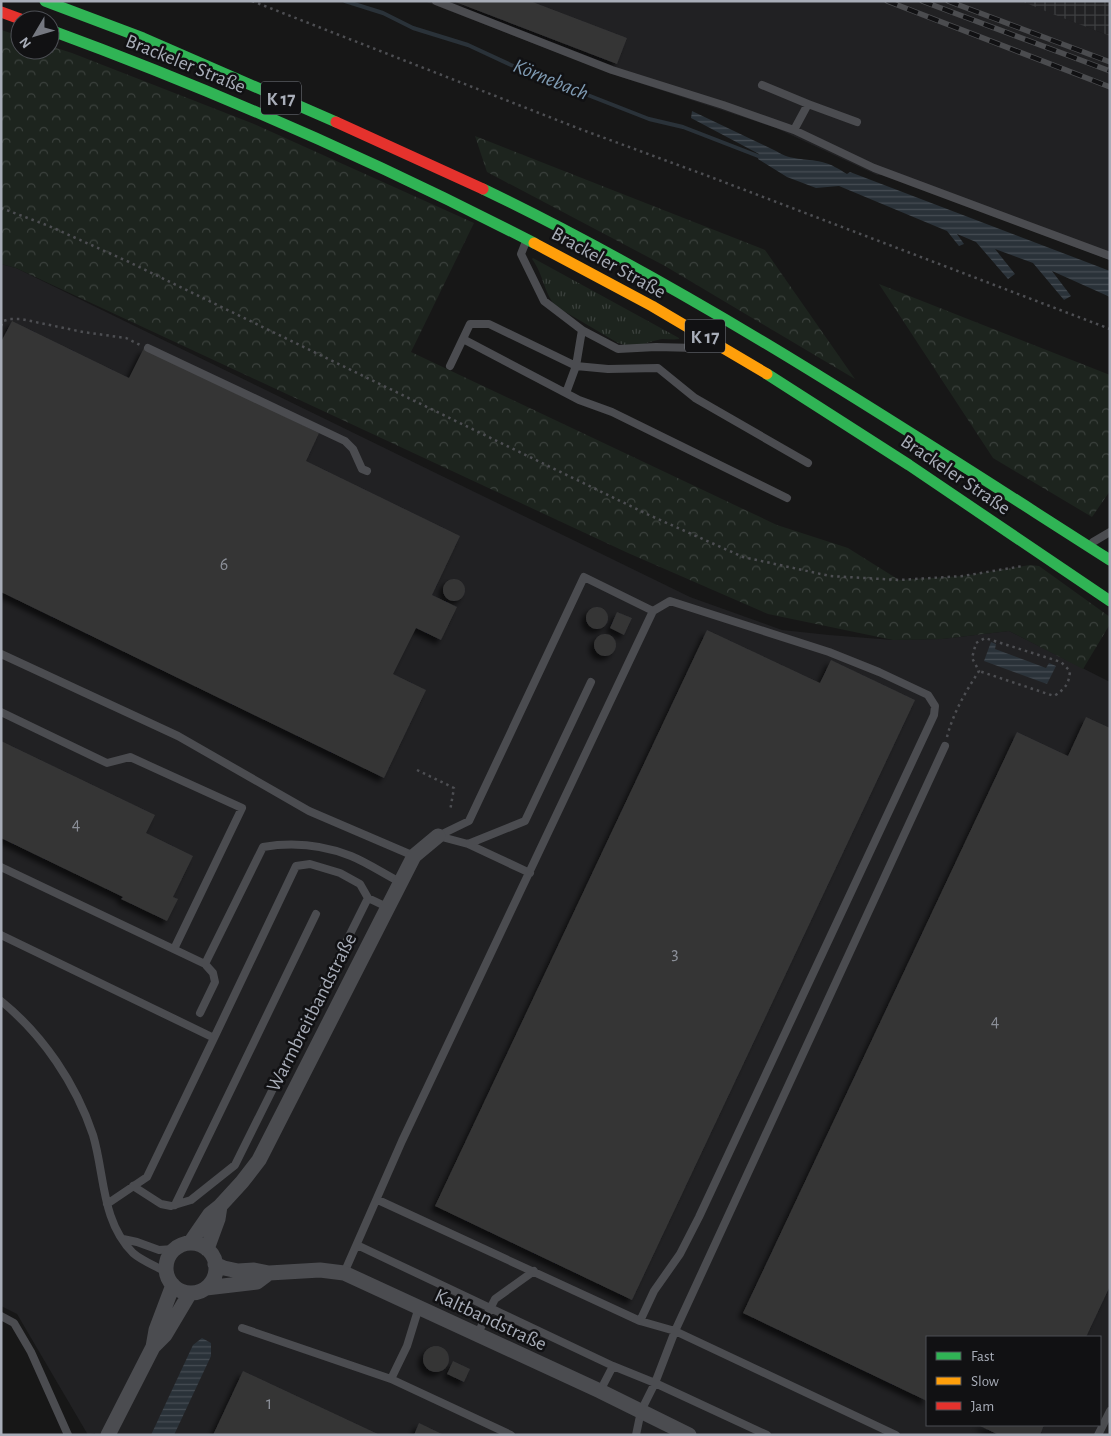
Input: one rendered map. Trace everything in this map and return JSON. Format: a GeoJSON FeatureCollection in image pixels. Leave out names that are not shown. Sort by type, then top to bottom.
{"type":"FeatureCollection","features":[{"type":"Feature","properties":{"kind":"highway","name":"Brackeler Straße"},"geometry":{"type":"LineString","coordinates":[[45,1],[102,21],[164,47],[397,149],[525,209],[750,334],[1110,560]]}},
{"type":"Feature","properties":{"kind":"highway"},"geometry":{"type":"LineString","coordinates":[[98,8],[164,47]]}},
{"type":"Feature","properties":{"kind":"highway","name":"Brackeler Straße"},"geometry":{"type":"LineString","coordinates":[[60,34],[184,81],[273,118],[393,173],[526,240],[703,335],[901,460],[1110,601]]}},
{"type":"Feature","properties":{"kind":"highway"},"geometry":{"type":"LineString","coordinates":[[182,94],[273,118]]}},
{"type":"Feature","properties":{"kind":"street","name":"Warmbreitbandstraße"},"geometry":{"type":"LineString","coordinates":[[190,1243],[210,1214],[242,1182],[259,1160],[414,856],[438,836]]}},
{"type":"Feature","properties":{"kind":"street","name":"Warmbreitbandstraße"},"geometry":{"type":"LineString","coordinates":[[207,1249],[218,1218],[220,1206]]}},
{"type":"Feature","properties":{"kind":"street"},"geometry":{"type":"LineString","coordinates":[[108,1435],[153,1347],[169,1279],[166,1264],[169,1256],[174,1249],[190,1243],[198,1244],[207,1249],[211,1254],[215,1264],[213,1278],[206,1288],[198,1292],[183,1292],[169,1279]]}},
{"type":"Feature","properties":{"kind":"street","name":"Kaltbandstraße"},"geometry":{"type":"LineString","coordinates":[[215,1264],[238,1271],[254,1270],[269,1273],[320,1270],[344,1273],[600,1391],[688,1435]]}},
{"type":"Feature","properties":{"kind":"street","name":"Kaltbandstraße"},"geometry":{"type":"LineString","coordinates":[[206,1288],[257,1282],[269,1273]]}},
{"type":"Feature","properties":{"kind":"street"},"geometry":{"type":"LineString","coordinates":[[153,1347],[166,1334],[190,1293]]}},
{"type":"Feature","properties":{"kind":"lane"},"geometry":{"type":"LineString","coordinates":[[436,1],[612,70],[723,105],[794,130],[874,168],[1110,256]]}},
{"type":"Feature","properties":{"kind":"lane"},"geometry":{"type":"LineString","coordinates":[[762,85],[857,122]]}},
{"type":"Feature","properties":{"kind":"lane"},"geometry":{"type":"LineString","coordinates":[[794,130],[808,104]]}},
{"type":"Feature","properties":{"kind":"lane"},"geometry":{"type":"LineString","coordinates":[[526,240],[521,254],[544,301],[582,330],[618,349],[656,347],[696,348],[703,335]]}},
{"type":"Feature","properties":{"kind":"lane"},"geometry":{"type":"LineString","coordinates":[[450,366],[470,324],[489,324],[576,366],[608,369],[658,368],[696,398],[808,463]]}},
{"type":"Feature","properties":{"kind":"lane"},"geometry":{"type":"LineString","coordinates":[[566,393],[576,366],[582,330]]}},
{"type":"Feature","properties":{"kind":"lane"},"geometry":{"type":"LineString","coordinates":[[463,339],[566,393],[612,412],[787,498]]}},
{"type":"Feature","properties":{"kind":"lane"},"geometry":{"type":"LineString","coordinates":[[148,348],[345,441],[353,449],[362,469],[367,471]]}},
{"type":"Feature","properties":{"kind":"lane"},"geometry":{"type":"LineString","coordinates":[[1087,546],[1110,532]]}},
{"type":"Feature","properties":{"kind":"lane"},"geometry":{"type":"LineString","coordinates":[[438,836],[469,821],[584,577],[653,611]]}},
{"type":"Feature","properties":{"kind":"lane"},"geometry":{"type":"LineString","coordinates":[[344,1273],[378,1200],[402,1141],[653,611],[670,600],[829,652],[879,672],[928,695],[935,706],[930,724],[700,1217],[680,1254],[654,1291],[640,1321]]}},
{"type":"Feature","properties":{"kind":"lane"},"geometry":{"type":"LineString","coordinates":[[1,654],[178,736],[309,811],[414,856]]}},
{"type":"Feature","properties":{"kind":"lane"},"geometry":{"type":"LineString","coordinates":[[468,844],[525,820],[591,682]]}},
{"type":"Feature","properties":{"kind":"lane"},"geometry":{"type":"LineString","coordinates":[[1,712],[107,763],[130,758],[242,808],[174,949]]}},
{"type":"Feature","properties":{"kind":"lane"},"geometry":{"type":"LineString","coordinates":[[636,1435],[641,1411],[655,1383],[675,1331],[945,746]]}},
{"type":"Feature","properties":{"kind":"lane"},"geometry":{"type":"LineString","coordinates":[[438,836],[468,844],[530,873]]}},
{"type":"Feature","properties":{"kind":"lane"},"geometry":{"type":"LineString","coordinates":[[205,964],[263,847],[281,844],[316,846],[352,856],[400,882]]}},
{"type":"Feature","properties":{"kind":"lane"},"geometry":{"type":"LineString","coordinates":[[107,1204],[147,1177],[296,866],[310,864],[340,873],[360,884],[368,898],[387,907]]}},
{"type":"Feature","properties":{"kind":"lane"},"geometry":{"type":"LineString","coordinates":[[1,867],[205,964],[213,972],[215,982],[200,1013]]}},
{"type":"Feature","properties":{"kind":"lane"},"geometry":{"type":"LineString","coordinates":[[133,1186],[160,1204],[171,1206],[191,1200],[235,1165],[368,898]]}},
{"type":"Feature","properties":{"kind":"lane"},"geometry":{"type":"LineString","coordinates":[[175,1205],[316,914]]}},
{"type":"Feature","properties":{"kind":"lane"},"geometry":{"type":"LineString","coordinates":[[1,935],[214,1038]]}},
{"type":"Feature","properties":{"kind":"lane"},"geometry":{"type":"LineString","coordinates":[[1,1001],[32,1030],[55,1059],[75,1094],[93,1136],[107,1204],[114,1225],[134,1253],[169,1279]]}},
{"type":"Feature","properties":{"kind":"lane"},"geometry":{"type":"LineString","coordinates":[[378,1200],[640,1321],[675,1331],[896,1435]]}},
{"type":"Feature","properties":{"kind":"lane"},"geometry":{"type":"LineString","coordinates":[[123,1239],[159,1250],[174,1249]]}},
{"type":"Feature","properties":{"kind":"lane"},"geometry":{"type":"LineString","coordinates":[[357,1245],[613,1366],[655,1383],[767,1435]]}},
{"type":"Feature","properties":{"kind":"lane"},"geometry":{"type":"LineString","coordinates":[[477,1335],[495,1299],[534,1271]]}},
{"type":"Feature","properties":{"kind":"lane"},"geometry":{"type":"LineString","coordinates":[[391,1379],[406,1346],[419,1307]]}},
{"type":"Feature","properties":{"kind":"lane"},"geometry":{"type":"LineString","coordinates":[[1,1316],[14,1323],[31,1352],[68,1435]]}},
{"type":"Feature","properties":{"kind":"lane"},"geometry":{"type":"LineString","coordinates":[[242,1328],[391,1379],[511,1435]]}},
{"type":"Feature","properties":{"kind":"lane"},"geometry":{"type":"LineString","coordinates":[[600,1391],[613,1366]]}},
{"type":"Feature","properties":{"kind":"lane"},"geometry":{"type":"LineString","coordinates":[[1098,1435],[1110,1411]]}},
{"type":"Feature","properties":{"kind":"path"},"geometry":{"type":"LineString","coordinates":[[252,1],[580,129],[1110,329]]}},
{"type":"Feature","properties":{"kind":"path"},"geometry":{"type":"LineString","coordinates":[[1,208],[49,226],[129,262],[649,515],[743,557],[830,576],[899,580],[963,576],[1030,565]]}},
{"type":"Feature","properties":{"kind":"path"},"geometry":{"type":"LineString","coordinates":[[1,326],[3,321],[21,319],[83,332],[126,338],[148,348]]}},
{"type":"Feature","properties":{"kind":"path"},"geometry":{"type":"LineString","coordinates":[[985,638],[1061,662],[1070,671],[1069,683],[1063,691],[1054,696],[980,671],[972,658],[976,643],[985,638]]}},
{"type":"Feature","properties":{"kind":"path"},"geometry":{"type":"LineString","coordinates":[[945,746],[950,725],[967,690],[980,671]]}},
{"type":"Feature","properties":{"kind":"path"},"geometry":{"type":"LineString","coordinates":[[417,770],[454,788],[450,811]]}},
{"type":"Feature","properties":{"kind":"shaded area"},"geometry":{"type":"Polygon","coordinates":[[[424,1],[1021,1],[1110,36],[1110,260],[884,175],[877,175],[776,128],[621,77],[424,1]]]}},
{"type":"Feature","properties":{"kind":"shaded area"},"geometry":{"type":"Polygon","coordinates":[[[1021,1],[1110,1],[1110,36],[1050,13],[1021,1]]]}},
{"type":"Feature","properties":{"kind":"shaded area"},"geometry":{"type":"Polygon","coordinates":[[[692,111],[787,156],[829,164],[847,174],[850,172],[1110,271],[1110,297],[1052,271],[1071,296],[1064,300],[1033,263],[995,249],[1015,274],[1008,279],[976,242],[957,234],[964,244],[959,246],[947,231],[839,186],[816,188],[787,177],[758,159],[759,154],[691,118],[692,111]]]}},
{"type":"Feature","properties":{"kind":"shaded area"},"geometry":{"type":"Polygon","coordinates":[[[1,264],[16,268],[690,597],[782,630],[893,640],[942,639],[1009,631],[1110,682],[1110,1435],[95,1435],[95,1433],[88,1435],[17,1314],[1,1306],[1,264]]]}},
{"type":"Feature","properties":{"kind":"shaded area"},"geometry":{"type":"Polygon","coordinates":[[[991,642],[996,644],[995,649],[1046,668],[1049,663],[1056,666],[1047,684],[984,661],[991,642]]]}},
{"type":"Feature","properties":{"kind":"shaded area"},"geometry":{"type":"Polygon","coordinates":[[[202,1338],[211,1343],[211,1356],[174,1435],[151,1435],[193,1345],[202,1338]]]}},
{"type":"Feature","properties":{"kind":"green space"},"geometry":{"type":"Polygon","coordinates":[[[1,30],[10,33],[10,60],[60,60],[60,49],[72,53],[254,124],[474,223],[411,352],[777,525],[848,548],[899,580],[963,576],[1030,565],[1039,566],[1110,617],[1110,624],[1083,669],[1009,631],[942,639],[893,640],[768,614],[628,553],[16,268],[1,264],[1,30]]]}},
{"type":"Feature","properties":{"kind":"green space"},"geometry":{"type":"Polygon","coordinates":[[[475,136],[765,250],[855,379],[665,266],[487,172],[475,136]]]}},
{"type":"Feature","properties":{"kind":"green space"},"geometry":{"type":"Polygon","coordinates":[[[533,258],[679,339],[662,339],[636,346],[618,343],[557,307],[549,297],[533,258]]]}},
{"type":"Feature","properties":{"kind":"green space"},"geometry":{"type":"Polygon","coordinates":[[[879,284],[1110,375],[1110,491],[1092,517],[993,458],[879,284]]]}},
{"type":"Feature","properties":{"kind":"building"},"geometry":{"type":"Polygon","coordinates":[[[453,1],[530,1],[627,38],[617,64],[453,1]]]}},
{"type":"Feature","properties":{"kind":"building"},"geometry":{"type":"Polygon","coordinates":[[[12,321],[129,378],[144,348],[319,433],[306,461],[460,536],[432,595],[457,607],[441,640],[416,628],[393,674],[426,690],[384,778],[1,592],[1,342],[12,321]]]}},
{"type":"Feature","properties":{"kind":"building"},"geometry":{"type":"Polygon","coordinates":[[[454,579],[462,582],[465,590],[462,598],[454,601],[446,598],[443,590],[446,582],[454,579]]]}},
{"type":"Feature","properties":{"kind":"building"},"geometry":{"type":"Polygon","coordinates":[[[597,607],[605,610],[608,618],[605,626],[597,629],[589,626],[586,618],[589,610],[597,607]]]}},
{"type":"Feature","properties":{"kind":"building"},"geometry":{"type":"Polygon","coordinates":[[[617,612],[632,618],[624,635],[610,628],[617,612]]]}},
{"type":"Feature","properties":{"kind":"building"},"geometry":{"type":"Polygon","coordinates":[[[707,630],[820,683],[831,660],[915,700],[632,1300],[435,1206],[707,630]]]}},
{"type":"Feature","properties":{"kind":"building"},"geometry":{"type":"Polygon","coordinates":[[[605,634],[613,637],[616,645],[613,653],[605,656],[597,653],[594,645],[597,637],[605,634]]]}},
{"type":"Feature","properties":{"kind":"building"},"geometry":{"type":"Polygon","coordinates":[[[1086,717],[1110,728],[1110,1286],[1086,1336],[926,1336],[926,1401],[743,1313],[1017,732],[1068,756],[1086,717]]]}},
{"type":"Feature","properties":{"kind":"building"},"geometry":{"type":"Polygon","coordinates":[[[1,741],[155,815],[146,833],[193,856],[173,897],[178,899],[167,921],[121,899],[123,897],[1,838],[1,741]]]}},
{"type":"Feature","properties":{"kind":"building"},"geometry":{"type":"Polygon","coordinates":[[[436,1346],[445,1350],[449,1359],[445,1368],[436,1372],[427,1368],[423,1359],[427,1350],[436,1346]]]}},
{"type":"Feature","properties":{"kind":"building"},"geometry":{"type":"Polygon","coordinates":[[[453,1361],[470,1369],[464,1382],[447,1374],[453,1361]]]}},
{"type":"Feature","properties":{"kind":"building"},"geometry":{"type":"Polygon","coordinates":[[[243,1371],[380,1435],[213,1435],[243,1371]]]}},
{"type":"Feature","properties":{"kind":"building"},"geometry":{"type":"Polygon","coordinates":[[[419,1423],[444,1435],[414,1435],[419,1423]]]}},
{"type":"Feature","properties":{"kind":"building"},"geometry":{"type":"Polygon","coordinates":[[[980,1426],[1044,1426],[1040,1435],[999,1435],[980,1426]]]}},
{"type":"Feature","properties":{"kind":"waterway","name":"Körnebach"},"geometry":{"type":"LineString","coordinates":[[345,1],[383,13],[413,28],[468,45],[511,65],[649,119],[683,127],[758,156]]}},
{"type":"Feature","properties":{"kind":"railway"},"geometry":{"type":"LineString","coordinates":[[887,1],[1110,87]]}},
{"type":"Feature","properties":{"kind":"railway"},"geometry":{"type":"LineString","coordinates":[[922,1],[1110,71]]}},
{"type":"Feature","properties":{"kind":"railway"},"geometry":{"type":"LineString","coordinates":[[948,1],[1110,62]]}},
{"type":"Feature","properties":{"kind":"traffic: fast"},"geometry":{"type":"LineString","coordinates":[[45,1],[143,38],[336,122]]}},
{"type":"Feature","properties":{"kind":"traffic: fast"},"geometry":{"type":"LineString","coordinates":[[60,34],[174,78],[295,129],[415,184],[534,243]]}},
{"type":"Feature","properties":{"kind":"traffic: fast"},"geometry":{"type":"LineString","coordinates":[[483,189],[564,230],[723,318],[879,413],[1110,560]]}},
{"type":"Feature","properties":{"kind":"traffic: fast"},"geometry":{"type":"LineString","coordinates":[[767,374],[909,465],[1110,601]]}},
{"type":"Feature","properties":{"kind":"traffic: slow"},"geometry":{"type":"LineString","coordinates":[[534,243],[652,306],[767,374]]}},
{"type":"Feature","properties":{"kind":"traffic: jam"},"geometry":{"type":"LineString","coordinates":[[1,12],[10,15]]}},
{"type":"Feature","properties":{"kind":"traffic: jam"},"geometry":{"type":"LineString","coordinates":[[336,122],[483,189]]}}]}
